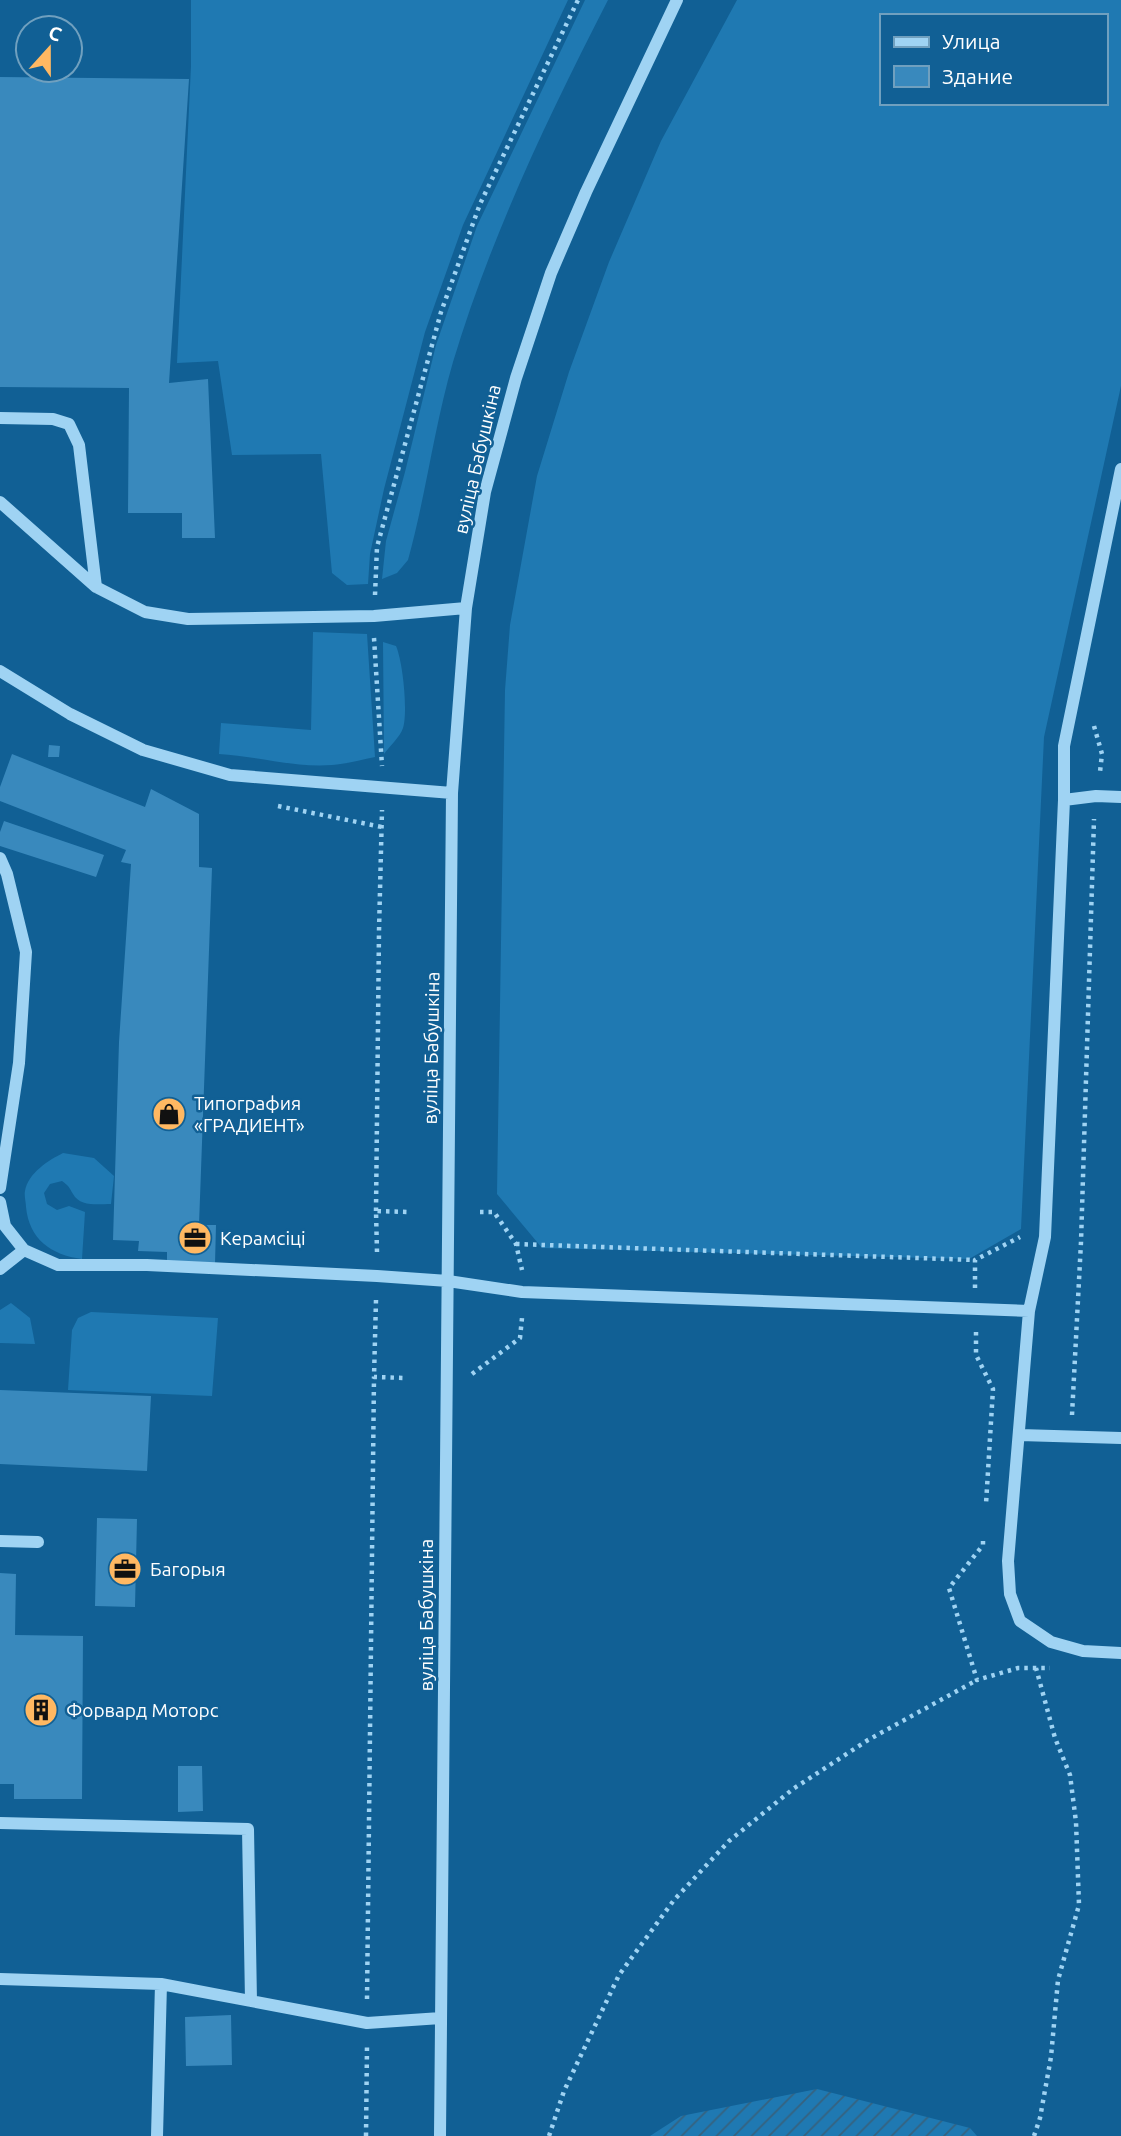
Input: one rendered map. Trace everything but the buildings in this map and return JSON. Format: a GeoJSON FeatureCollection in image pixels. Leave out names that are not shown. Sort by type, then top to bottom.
{"type":"FeatureCollection","features":[{"type":"Feature","properties":{"kind":"street","name":"вуліца Бабушкіна"},"geometry":{"type":"LineString","coordinates":[[440,2136],[452,793],[466,608],[485,492],[516,378],[551,273],[586,192],[677,0]]}},
{"type":"Feature","properties":{"kind":"street"},"geometry":{"type":"LineString","coordinates":[[0,418],[53,419],[69,424],[79,445],[96,587]]}},
{"type":"Feature","properties":{"kind":"street"},"geometry":{"type":"LineString","coordinates":[[1121,469],[1115,520],[1064,747],[1045,1237],[1029,1311],[1008,1561],[1010,1594],[1020,1621],[1051,1642],[1083,1651],[1121,1653]]}},
{"type":"Feature","properties":{"kind":"street"},"geometry":{"type":"LineString","coordinates":[[0,502],[96,587],[145,612],[188,619],[374,616],[466,608]]}},
{"type":"Feature","properties":{"kind":"street"},"geometry":{"type":"LineString","coordinates":[[0,671],[70,714],[143,750],[230,775],[452,793]]}},
{"type":"Feature","properties":{"kind":"street"},"geometry":{"type":"LineString","coordinates":[[1064,800],[1096,796],[1121,797]]}},
{"type":"Feature","properties":{"kind":"street"},"geometry":{"type":"LineString","coordinates":[[0,858],[8,874],[26,953],[19,1063],[0,1188]]}},
{"type":"Feature","properties":{"kind":"street"},"geometry":{"type":"LineString","coordinates":[[0,1202],[5,1226],[24,1250],[58,1265],[148,1265],[448,1281],[522,1292],[1029,1311]]}},
{"type":"Feature","properties":{"kind":"street"},"geometry":{"type":"LineString","coordinates":[[0,1269],[24,1250]]}},
{"type":"Feature","properties":{"kind":"street"},"geometry":{"type":"LineString","coordinates":[[1020,1435],[1121,1438]]}},
{"type":"Feature","properties":{"kind":"street"},"geometry":{"type":"LineString","coordinates":[[0,1541],[38,1542]]}},
{"type":"Feature","properties":{"kind":"street"},"geometry":{"type":"LineString","coordinates":[[0,1824],[248,1829],[251,2001]]}},
{"type":"Feature","properties":{"kind":"street"},"geometry":{"type":"LineString","coordinates":[[0,1979],[161,1983],[367,2023],[442,2018]]}},
{"type":"Feature","properties":{"kind":"street"},"geometry":{"type":"LineString","coordinates":[[157,2136],[161,1983]]}},
{"type":"Feature","properties":{"kind":"path"},"geometry":{"type":"LineString","coordinates":[[1071,1436],[1081,1228],[1092,833],[1102,754],[1093,723]]}},
{"type":"Feature","properties":{"kind":"path"},"geometry":{"type":"LineString","coordinates":[[480,1212],[494,1212],[516,1244],[523,1273]]}},
{"type":"Feature","properties":{"kind":"path"},"geometry":{"type":"LineString","coordinates":[[516,1244],[975,1260]]}},
{"type":"Feature","properties":{"kind":"path"},"geometry":{"type":"LineString","coordinates":[[472,1374],[520,1338],[522,1318]]}},
{"type":"Feature","properties":{"kind":"path"},"geometry":{"type":"LineString","coordinates":[[366,2136],[374,1377]]}},
{"type":"Feature","properties":{"kind":"path"},"geometry":{"type":"LineString","coordinates":[[1034,2136],[1051,2057],[1058,1980],[1079,1905],[1076,1822],[1070,1774],[1055,1738],[1036,1668]]}},
{"type":"Feature","properties":{"kind":"path"},"geometry":{"type":"LineString","coordinates":[[549,2136],[564,2091],[619,1975],[674,1900],[729,1841],[793,1789],[846,1754],[977,1680]]}},
{"type":"Feature","properties":{"kind":"shaded area"},"geometry":{"type":"Polygon","coordinates":[[[191,0],[568,0],[463,225],[425,332],[384,489],[370,554],[368,584],[347,585],[332,573],[321,454],[232,455],[218,361],[177,363],[191,66],[191,0]]]}},
{"type":"Feature","properties":{"kind":"shaded area"},"geometry":{"type":"Polygon","coordinates":[[[585,0],[608,0],[522,178],[468,315],[446,387],[408,560],[397,573],[382,579],[386,541],[436,345],[477,226],[585,0]]]}},
{"type":"Feature","properties":{"kind":"shaded area"},"geometry":{"type":"Polygon","coordinates":[[[737,0],[1121,0],[1121,386],[1044,737],[1021,1229],[969,1259],[542,1248],[497,1194],[505,690],[510,625],[537,476],[569,372],[609,262],[661,141],[737,0]]]}},
{"type":"Feature","properties":{"kind":"shaded area"},"geometry":{"type":"Polygon","coordinates":[[[313,632],[367,634],[375,757],[343,764],[318,765],[219,754],[221,723],[311,730],[313,632]]]}},
{"type":"Feature","properties":{"kind":"shaded area"},"geometry":{"type":"Polygon","coordinates":[[[383,642],[396,646],[399,653],[405,711],[402,731],[384,754],[383,642]]]}},
{"type":"Feature","properties":{"kind":"shaded area"},"geometry":{"type":"Polygon","coordinates":[[[63,1153],[94,1158],[114,1176],[111,1204],[80,1201],[62,1181],[50,1184],[44,1193],[47,1204],[57,1210],[69,1206],[85,1212],[82,1259],[61,1254],[44,1244],[28,1218],[25,1195],[30,1178],[63,1153]]]}},
{"type":"Feature","properties":{"kind":"shaded area"},"geometry":{"type":"Polygon","coordinates":[[[11,1303],[30,1318],[35,1344],[0,1343],[0,1310],[11,1303]]]}},
{"type":"Feature","properties":{"kind":"shaded area"},"geometry":{"type":"Polygon","coordinates":[[[91,1312],[218,1318],[212,1396],[68,1390],[72,1330],[78,1318],[91,1312]]]}},
{"type":"Feature","properties":{"kind":"shaded area"},"geometry":{"type":"Polygon","coordinates":[[[817,2089],[970,2128],[977,2136],[650,2136],[681,2116],[817,2089]]]}},
{"type":"Feature","properties":{"kind":"place","name":"Типография «ГРАДИЕНТ»"},"geometry":{"type":"Point","coordinates":[169,1114]}},
{"type":"Feature","properties":{"kind":"place","name":"Керамсіці"},"geometry":{"type":"Point","coordinates":[195,1238]}},
{"type":"Feature","properties":{"kind":"place","name":"Багорыя"},"geometry":{"type":"Point","coordinates":[125,1569]}},
{"type":"Feature","properties":{"kind":"place","name":"Форвард Моторс"},"geometry":{"type":"Point","coordinates":[41,1710]}}]}
